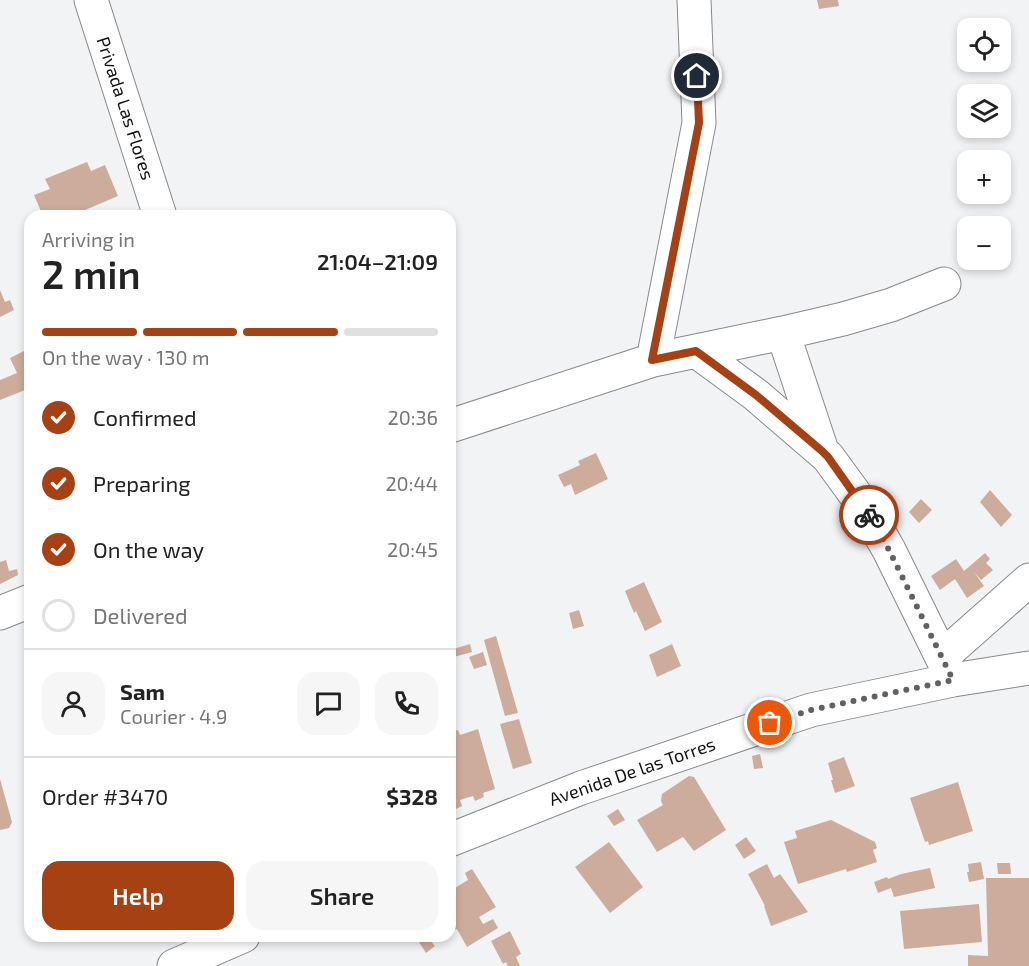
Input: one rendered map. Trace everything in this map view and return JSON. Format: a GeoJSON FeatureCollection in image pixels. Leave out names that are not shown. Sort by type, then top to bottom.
{"type":"FeatureCollection","features":[{"type":"Feature","properties":{"kind":"street","name":"Privada Las Flores"},"geometry":{"type":"LineString","coordinates":[[91,0],[158,210]]}},
{"type":"Feature","properties":{"kind":"street"},"geometry":{"type":"LineString","coordinates":[[652,360],[699,123],[694,0]]}},
{"type":"Feature","properties":{"kind":"street"},"geometry":{"type":"LineString","coordinates":[[456,424],[652,360],[843,319],[891,305],[944,284]]}},
{"type":"Feature","properties":{"kind":"street"},"geometry":{"type":"LineString","coordinates":[[783,333],[822,451]]}},
{"type":"Feature","properties":{"kind":"street"},"geometry":{"type":"LineString","coordinates":[[696,351],[756,395],[828,457],[862,505],[889,550],[948,668],[1029,580]]}},
{"type":"Feature","properties":{"kind":"street"},"geometry":{"type":"LineString","coordinates":[[0,613],[24,603]]}},
{"type":"Feature","properties":{"kind":"street","name":"Avenida De las Torres"},"geometry":{"type":"LineString","coordinates":[[456,838],[581,788],[811,710],[948,668],[1029,668]]}},
{"type":"Feature","properties":{"kind":"street"},"geometry":{"type":"LineString","coordinates":[[174,966],[229,942]]}},
{"type":"Feature","properties":{"kind":"building"},"geometry":{"type":"Polygon","coordinates":[[[817,0],[838,0],[839,6],[819,9],[817,0]]]}},
{"type":"Feature","properties":{"kind":"building"},"geometry":{"type":"Polygon","coordinates":[[[87,162],[91,171],[105,165],[118,196],[85,210],[40,210],[34,195],[50,189],[45,179],[87,162]]]}},
{"type":"Feature","properties":{"kind":"building"},"geometry":{"type":"Polygon","coordinates":[[[0,290],[5,302],[10,300],[14,310],[0,317],[0,290]]]}},
{"type":"Feature","properties":{"kind":"building"},"geometry":{"type":"Polygon","coordinates":[[[24,351],[24,390],[0,400],[0,380],[17,373],[10,358],[24,351]]]}},
{"type":"Feature","properties":{"kind":"building"},"geometry":{"type":"Polygon","coordinates":[[[596,453],[608,479],[575,495],[571,484],[564,487],[558,475],[580,465],[578,461],[596,453]]]}},
{"type":"Feature","properties":{"kind":"building"},"geometry":{"type":"Polygon","coordinates":[[[990,490],[1012,515],[1001,527],[980,502],[990,490]]]}},
{"type":"Feature","properties":{"kind":"building"},"geometry":{"type":"Polygon","coordinates":[[[921,499],[932,510],[919,523],[909,512],[921,499]]]}},
{"type":"Feature","properties":{"kind":"building"},"geometry":{"type":"Polygon","coordinates":[[[985,553],[990,559],[986,563],[993,570],[981,580],[974,572],[984,586],[967,598],[955,579],[940,590],[931,576],[956,559],[964,571],[985,553]]]}},
{"type":"Feature","properties":{"kind":"building"},"geometry":{"type":"Polygon","coordinates":[[[6,560],[9,571],[17,569],[18,575],[0,584],[0,562],[6,560]]]}},
{"type":"Feature","properties":{"kind":"building"},"geometry":{"type":"Polygon","coordinates":[[[644,582],[662,622],[645,631],[625,591],[644,582]]]}},
{"type":"Feature","properties":{"kind":"building"},"geometry":{"type":"Polygon","coordinates":[[[579,610],[584,626],[573,629],[569,613],[579,610]]]}},
{"type":"Feature","properties":{"kind":"building"},"geometry":{"type":"Polygon","coordinates":[[[496,636],[518,713],[505,716],[484,640],[496,636]]]}},
{"type":"Feature","properties":{"kind":"building"},"geometry":{"type":"Polygon","coordinates":[[[470,644],[472,652],[456,656],[456,648],[470,644]]]}},
{"type":"Feature","properties":{"kind":"building"},"geometry":{"type":"Polygon","coordinates":[[[672,644],[681,666],[657,677],[649,655],[672,644]]]}},
{"type":"Feature","properties":{"kind":"building"},"geometry":{"type":"Polygon","coordinates":[[[483,652],[487,665],[474,669],[469,657],[483,652]]]}},
{"type":"Feature","properties":{"kind":"building"},"geometry":{"type":"Polygon","coordinates":[[[519,719],[532,763],[513,769],[500,724],[519,719]]]}},
{"type":"Feature","properties":{"kind":"building"},"geometry":{"type":"Polygon","coordinates":[[[478,729],[495,789],[483,793],[484,797],[475,801],[473,796],[460,800],[462,806],[456,809],[456,730],[458,730],[460,735],[478,729]]]}},
{"type":"Feature","properties":{"kind":"building"},"geometry":{"type":"Polygon","coordinates":[[[760,754],[763,768],[754,769],[752,756],[760,754]]]}},
{"type":"Feature","properties":{"kind":"building"},"geometry":{"type":"Polygon","coordinates":[[[844,757],[855,786],[835,793],[828,763],[844,757]]]}},
{"type":"Feature","properties":{"kind":"building"},"geometry":{"type":"Polygon","coordinates":[[[689,776],[694,777],[726,830],[694,851],[683,837],[657,852],[637,820],[663,805],[662,794],[689,776]]]}},
{"type":"Feature","properties":{"kind":"building"},"geometry":{"type":"Polygon","coordinates":[[[0,779],[12,822],[9,828],[0,830],[0,779]]]}},
{"type":"Feature","properties":{"kind":"building"},"geometry":{"type":"Polygon","coordinates":[[[958,782],[973,831],[929,845],[928,841],[925,842],[910,798],[958,782]]]}},
{"type":"Feature","properties":{"kind":"building"},"geometry":{"type":"Polygon","coordinates":[[[618,809],[625,820],[614,826],[607,816],[618,809]]]}},
{"type":"Feature","properties":{"kind":"building"},"geometry":{"type":"Polygon","coordinates":[[[831,820],[875,842],[877,848],[873,850],[877,862],[798,884],[784,842],[797,838],[795,831],[831,820]]]}},
{"type":"Feature","properties":{"kind":"building"},"geometry":{"type":"Polygon","coordinates":[[[746,837],[756,851],[744,859],[735,845],[746,837]]]}},
{"type":"Feature","properties":{"kind":"building"},"geometry":{"type":"Polygon","coordinates":[[[609,842],[643,887],[610,913],[575,867],[609,842]]]}},
{"type":"Feature","properties":{"kind":"building"},"geometry":{"type":"Polygon","coordinates":[[[981,862],[984,879],[969,882],[968,864],[981,862]]]}},
{"type":"Feature","properties":{"kind":"building"},"geometry":{"type":"Polygon","coordinates":[[[997,863],[1010,863],[1011,874],[998,874],[997,863]]]}},
{"type":"Feature","properties":{"kind":"building"},"geometry":{"type":"Polygon","coordinates":[[[767,864],[774,878],[780,874],[808,912],[771,926],[765,906],[748,874],[767,864]]]}},
{"type":"Feature","properties":{"kind":"building"},"geometry":{"type":"Polygon","coordinates":[[[930,868],[935,888],[894,897],[891,888],[878,893],[874,882],[887,877],[888,879],[930,868]]]}},
{"type":"Feature","properties":{"kind":"building"},"geometry":{"type":"Polygon","coordinates":[[[472,869],[496,907],[479,917],[483,924],[493,919],[498,928],[467,947],[456,929],[456,887],[468,880],[465,873],[472,869]]]}},
{"type":"Feature","properties":{"kind":"building"},"geometry":{"type":"Polygon","coordinates":[[[986,878],[1029,878],[1029,966],[968,966],[968,955],[988,956],[986,878]]]}},
{"type":"Feature","properties":{"kind":"building"},"geometry":{"type":"Polygon","coordinates":[[[979,904],[982,942],[904,949],[900,911],[979,904]]]}},
{"type":"Feature","properties":{"kind":"building"},"geometry":{"type":"Polygon","coordinates":[[[510,931],[521,954],[516,957],[520,966],[508,966],[506,962],[503,964],[491,941],[510,931]]]}},
{"type":"Feature","properties":{"kind":"building"},"geometry":{"type":"Polygon","coordinates":[[[419,942],[431,942],[435,946],[426,953],[419,942]]]}},
{"type":"Feature","properties":{"kind":"way so far"},"geometry":{"type":"LineString","coordinates":[[770,723],[811,710],[953,680],[889,550],[869,515]]}},
{"type":"Feature","properties":{"kind":"route"},"geometry":{"type":"LineString","coordinates":[[697,76],[699,123],[652,360],[696,351],[756,395],[822,451],[869,515]]}}]}
